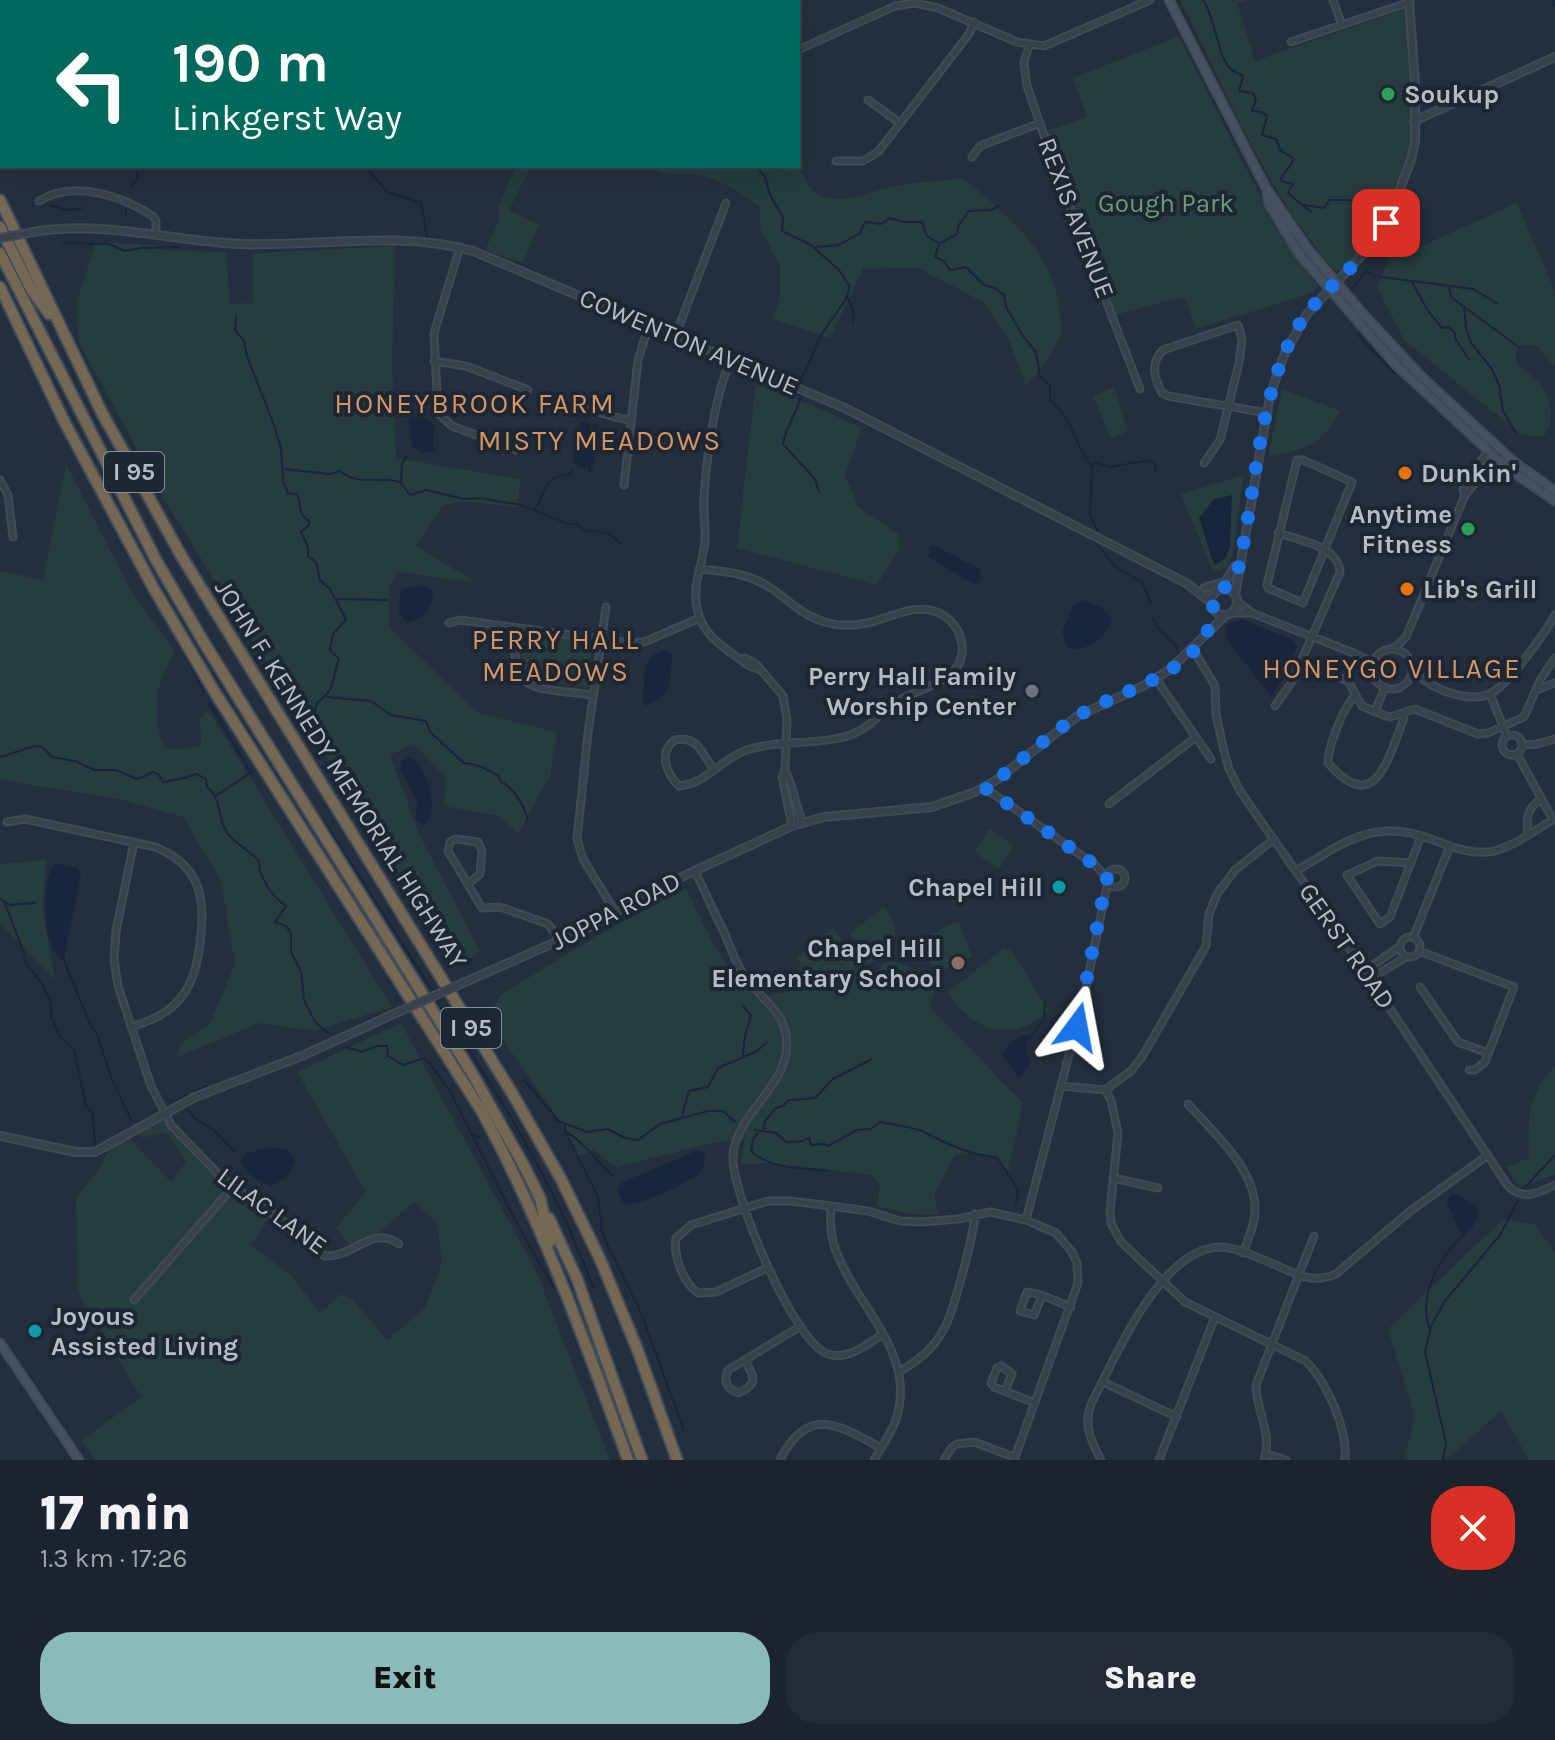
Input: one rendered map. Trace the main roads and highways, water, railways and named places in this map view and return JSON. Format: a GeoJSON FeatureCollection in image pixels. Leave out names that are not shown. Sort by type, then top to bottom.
{"type":"FeatureCollection","features":[{"type":"Feature","properties":{"kind":"highway","name":"JOHN F. KENNEDY MEMORIAL HIGHWAY"},"geometry":{"type":"LineString","coordinates":[[0,200],[126,458],[182,557],[512,1093],[561,1179],[620,1305],[677,1460]]}},
{"type":"Feature","properties":{"kind":"highway"},"geometry":{"type":"LineString","coordinates":[[0,227],[31,289],[56,320]]}},
{"type":"Feature","properties":{"kind":"highway"},"geometry":{"type":"LineString","coordinates":[[0,253],[156,560],[203,641],[473,1075],[540,1198],[577,1279],[642,1460]]}},
{"type":"Feature","properties":{"kind":"highway","name":"I 95"},"geometry":{"type":"LineString","coordinates":[[0,287],[65,423],[154,589],[214,691],[481,1110],[520,1187],[556,1269],[628,1460]]}},
{"type":"Feature","properties":{"kind":"highway"},"geometry":{"type":"LineString","coordinates":[[540,1198],[556,1269]]}},
{"type":"Feature","properties":{"kind":"main road"},"geometry":{"type":"LineString","coordinates":[[1169,0],[1266,188],[1307,248],[1413,368],[1491,448]]}},
{"type":"Feature","properties":{"kind":"main road"},"geometry":{"type":"LineString","coordinates":[[1266,188],[1269,204],[1282,229],[1329,290],[1415,385],[1539,492],[1555,501]]}},
{"type":"Feature","properties":{"kind":"main road"},"geometry":{"type":"LineString","coordinates":[[1499,455],[1555,491]]}},
{"type":"Feature","properties":{"kind":"main road"},"geometry":{"type":"LineString","coordinates":[[0,1343],[79,1460]]}},
{"type":"Feature","properties":{"kind":"water"},"geometry":{"type":"Polygon","coordinates":[[[424,418],[434,425],[433,446],[437,451],[424,453],[412,447],[409,419],[424,418]]]}},
{"type":"Feature","properties":{"kind":"water"},"geometry":{"type":"Polygon","coordinates":[[[581,422],[590,423],[591,428],[594,423],[599,425],[592,474],[587,470],[587,463],[585,470],[573,461],[581,422]]]}},
{"type":"Feature","properties":{"kind":"water"},"geometry":{"type":"Polygon","coordinates":[[[1232,495],[1230,547],[1226,558],[1214,565],[1199,518],[1214,499],[1232,495]]]}},
{"type":"Feature","properties":{"kind":"water"},"geometry":{"type":"Polygon","coordinates":[[[934,545],[981,570],[979,583],[974,584],[928,557],[930,547],[934,545]]]}},
{"type":"Feature","properties":{"kind":"water"},"geometry":{"type":"Polygon","coordinates":[[[405,588],[430,588],[433,593],[429,609],[418,619],[407,623],[399,612],[400,593],[405,588]]]}},
{"type":"Feature","properties":{"kind":"water"},"geometry":{"type":"Polygon","coordinates":[[[1083,600],[1101,607],[1112,619],[1097,641],[1072,649],[1066,645],[1062,632],[1074,605],[1083,600]]]}},
{"type":"Feature","properties":{"kind":"water"},"geometry":{"type":"Polygon","coordinates":[[[1241,619],[1293,640],[1297,647],[1271,697],[1227,639],[1226,625],[1241,619]]]}},
{"type":"Feature","properties":{"kind":"water"},"geometry":{"type":"Polygon","coordinates":[[[664,650],[672,656],[668,687],[660,698],[645,706],[647,664],[656,653],[664,650]]]}},
{"type":"Feature","properties":{"kind":"water"},"geometry":{"type":"Polygon","coordinates":[[[409,757],[422,770],[430,789],[431,809],[424,825],[416,821],[417,801],[400,770],[401,761],[409,757]]]}},
{"type":"Feature","properties":{"kind":"water"},"geometry":{"type":"Polygon","coordinates":[[[55,863],[77,868],[81,875],[65,963],[51,944],[46,923],[46,889],[55,863]]]}},
{"type":"Feature","properties":{"kind":"water"},"geometry":{"type":"Polygon","coordinates":[[[1024,1035],[1030,1037],[1026,1045],[1030,1064],[1018,1077],[1002,1055],[1010,1043],[1024,1035]]]}},
{"type":"Feature","properties":{"kind":"water"},"geometry":{"type":"Polygon","coordinates":[[[271,1147],[288,1151],[295,1160],[288,1176],[272,1186],[253,1177],[241,1161],[247,1153],[271,1147]]]}},
{"type":"Feature","properties":{"kind":"water"},"geometry":{"type":"Polygon","coordinates":[[[696,1151],[704,1152],[705,1158],[697,1175],[649,1199],[629,1204],[622,1202],[618,1191],[621,1183],[696,1151]]]}},
{"type":"Feature","properties":{"kind":"water"},"geometry":{"type":"Polygon","coordinates":[[[1452,1193],[1476,1206],[1478,1217],[1464,1235],[1446,1203],[1452,1193]]]}},
{"type":"Feature","properties":{"kind":"waterway"},"geometry":{"type":"LineString","coordinates":[[1203,0],[1228,66],[1243,76],[1239,91],[1253,93],[1256,100],[1252,111],[1267,116],[1262,135],[1276,139],[1281,151],[1293,158],[1281,181],[1293,184],[1288,192],[1311,212]]}},
{"type":"Feature","properties":{"kind":"waterway"},"geometry":{"type":"LineString","coordinates":[[1554,0],[1555,6]]}},
{"type":"Feature","properties":{"kind":"waterway"},"geometry":{"type":"LineString","coordinates":[[130,187],[137,179],[138,168]]}},
{"type":"Feature","properties":{"kind":"waterway"},"geometry":{"type":"LineString","coordinates":[[367,168],[387,192],[421,203],[427,236]]}},
{"type":"Feature","properties":{"kind":"waterway"},"geometry":{"type":"LineString","coordinates":[[758,168],[765,177],[770,195],[783,217],[782,231],[811,245],[839,270],[850,287],[846,299],[821,335],[799,385]]}},
{"type":"Feature","properties":{"kind":"waterway"},"geometry":{"type":"LineString","coordinates":[[1304,205],[1324,208],[1329,200],[1350,200],[1356,204],[1360,230]]}},
{"type":"Feature","properties":{"kind":"waterway"},"geometry":{"type":"LineString","coordinates":[[50,205],[67,210],[83,208]]}},
{"type":"Feature","properties":{"kind":"waterway"},"geometry":{"type":"LineString","coordinates":[[999,206],[991,210],[969,211],[958,226],[957,234],[939,244],[935,257],[944,261],[950,270],[966,267],[984,285],[1004,295],[1006,307],[1036,352],[1040,376],[1050,385],[1050,401],[1064,415],[1092,467],[1090,515],[1098,532]]}},
{"type":"Feature","properties":{"kind":"waterway"},"geometry":{"type":"LineString","coordinates":[[126,208],[126,215]]}},
{"type":"Feature","properties":{"kind":"waterway"},"geometry":{"type":"LineString","coordinates":[[816,247],[839,245],[860,233],[865,222],[881,224],[890,218],[922,222],[927,236],[938,243]]}},
{"type":"Feature","properties":{"kind":"waterway"},"geometry":{"type":"LineString","coordinates":[[62,243],[109,244],[125,251],[178,247]]}},
{"type":"Feature","properties":{"kind":"waterway"},"geometry":{"type":"LineString","coordinates":[[1354,287],[1367,270]]}},
{"type":"Feature","properties":{"kind":"waterway"},"geometry":{"type":"LineString","coordinates":[[1367,272],[1374,276],[1473,289],[1498,304]]}},
{"type":"Feature","properties":{"kind":"waterway"},"geometry":{"type":"LineString","coordinates":[[1412,282],[1428,311],[1442,328],[1449,327],[1455,333],[1469,360]]}},
{"type":"Feature","properties":{"kind":"waterway"},"geometry":{"type":"LineString","coordinates":[[1449,288],[1452,298],[1520,348]]}},
{"type":"Feature","properties":{"kind":"waterway"},"geometry":{"type":"LineString","coordinates":[[848,298],[854,313],[853,323]]}},
{"type":"Feature","properties":{"kind":"waterway"},"geometry":{"type":"LineString","coordinates":[[1464,306],[1471,343],[1492,369],[1499,385],[1503,411],[1516,433]]}},
{"type":"Feature","properties":{"kind":"waterway"},"geometry":{"type":"LineString","coordinates":[[236,316],[235,330],[244,341],[281,448],[283,481],[288,493],[297,494],[301,512],[309,521],[301,532],[308,547],[308,556],[316,562],[320,580],[330,589],[346,619],[333,634],[330,650],[339,659],[332,684],[328,693],[317,703],[314,714],[306,721]]}},
{"type":"Feature","properties":{"kind":"waterway"},"geometry":{"type":"LineString","coordinates":[[1358,335],[1395,374]]}},
{"type":"Feature","properties":{"kind":"waterway"},"geometry":{"type":"LineString","coordinates":[[794,391],[801,396],[783,444],[815,479],[819,492]]}},
{"type":"Feature","properties":{"kind":"waterway"},"geometry":{"type":"LineString","coordinates":[[407,456],[402,464],[401,483],[410,495],[426,490],[464,499],[478,498],[521,505],[568,524],[577,524],[584,530],[608,533],[620,543]]}},
{"type":"Feature","properties":{"kind":"waterway"},"geometry":{"type":"LineString","coordinates":[[1092,464],[1110,467],[1150,460],[1156,465],[1155,472]]}},
{"type":"Feature","properties":{"kind":"waterway"},"geometry":{"type":"LineString","coordinates":[[284,469],[330,474],[340,471],[353,478],[400,482]]}},
{"type":"Feature","properties":{"kind":"waterway"},"geometry":{"type":"LineString","coordinates":[[535,509],[551,481],[570,475],[572,469]]}},
{"type":"Feature","properties":{"kind":"waterway"},"geometry":{"type":"LineString","coordinates":[[1095,542],[1117,568],[1142,582],[1151,604]]}},
{"type":"Feature","properties":{"kind":"waterway"},"geometry":{"type":"LineString","coordinates":[[337,599],[387,600]]}},
{"type":"Feature","properties":{"kind":"waterway"},"geometry":{"type":"LineString","coordinates":[[1153,618],[1158,628],[1177,647],[1178,654]]}},
{"type":"Feature","properties":{"kind":"waterway"},"geometry":{"type":"LineString","coordinates":[[179,641],[204,692]]}},
{"type":"Feature","properties":{"kind":"waterway"},"geometry":{"type":"LineString","coordinates":[[328,697],[371,701],[391,715],[426,721],[430,732],[464,763],[499,776],[501,782],[518,797],[528,819]]}},
{"type":"Feature","properties":{"kind":"waterway"},"geometry":{"type":"LineString","coordinates":[[209,702],[251,773]]}},
{"type":"Feature","properties":{"kind":"waterway"},"geometry":{"type":"LineString","coordinates":[[0,757],[35,746],[42,747],[52,757],[75,761],[95,770],[116,770],[137,779],[154,772],[163,782],[196,774],[206,779],[226,831],[258,860],[268,887],[286,906],[275,922],[286,926],[291,933],[291,952],[301,971],[304,1000],[315,1022],[328,1033]]}},
{"type":"Feature","properties":{"kind":"waterway"},"geometry":{"type":"LineString","coordinates":[[217,795],[253,771]]}},
{"type":"Feature","properties":{"kind":"waterway"},"geometry":{"type":"LineString","coordinates":[[322,818],[432,990]]}},
{"type":"Feature","properties":{"kind":"waterway"},"geometry":{"type":"LineString","coordinates":[[0,899],[10,905],[35,903]]}},
{"type":"Feature","properties":{"kind":"waterway"},"geometry":{"type":"LineString","coordinates":[[4,901],[26,963],[43,985],[51,1003],[51,1016],[59,1035],[74,1049],[86,1106],[93,1114],[95,1145]]}},
{"type":"Feature","properties":{"kind":"waterway"},"geometry":{"type":"LineString","coordinates":[[65,963],[131,1120]]}},
{"type":"Feature","properties":{"kind":"waterway"},"geometry":{"type":"LineString","coordinates":[[437,1002],[529,1149],[594,1289]]}},
{"type":"Feature","properties":{"kind":"waterway"},"geometry":{"type":"LineString","coordinates":[[1030,1037],[1044,1019],[1045,1002]]}},
{"type":"Feature","properties":{"kind":"waterway"},"geometry":{"type":"LineString","coordinates":[[743,1006],[751,1015],[743,1055]]}},
{"type":"Feature","properties":{"kind":"waterway"},"geometry":{"type":"LineString","coordinates":[[682,1116],[689,1091],[708,1087],[718,1068],[757,1051],[766,1043]]}},
{"type":"Feature","properties":{"kind":"waterway"},"geometry":{"type":"LineString","coordinates":[[347,1047],[361,1052],[387,1046],[388,1056],[403,1065],[424,1058],[429,1062],[451,1093],[523,1235],[553,1286]]}},
{"type":"Feature","properties":{"kind":"waterway"},"geometry":{"type":"LineString","coordinates":[[764,1129],[765,1121],[776,1108],[789,1100],[815,1098],[833,1079],[872,1059]]}},
{"type":"Feature","properties":{"kind":"waterway"},"geometry":{"type":"LineString","coordinates":[[524,1080],[559,1121]]}},
{"type":"Feature","properties":{"kind":"waterway"},"geometry":{"type":"LineString","coordinates":[[194,1092],[207,1086]]}},
{"type":"Feature","properties":{"kind":"waterway"},"geometry":{"type":"LineString","coordinates":[[167,1100],[175,1101],[188,1095]]}},
{"type":"Feature","properties":{"kind":"waterway"},"geometry":{"type":"LineString","coordinates":[[186,1107],[194,1118],[215,1131],[235,1152]]}},
{"type":"Feature","properties":{"kind":"waterway"},"geometry":{"type":"LineString","coordinates":[[555,1120],[587,1132],[608,1129],[625,1138],[638,1140],[660,1124],[708,1111],[723,1111],[735,1122]]}},
{"type":"Feature","properties":{"kind":"waterway"},"geometry":{"type":"LineString","coordinates":[[755,1130],[776,1133],[786,1142],[809,1138],[811,1145],[828,1146],[857,1130],[871,1129],[880,1122],[913,1128],[968,1152],[997,1157],[1018,1190],[1016,1205]]}},
{"type":"Feature","properties":{"kind":"waterway"},"geometry":{"type":"LineString","coordinates":[[565,1125],[565,1131],[598,1197],[602,1231],[639,1308],[684,1430]]}},
{"type":"Feature","properties":{"kind":"waterway"},"geometry":{"type":"LineString","coordinates":[[566,1132],[612,1175]]}},
{"type":"Feature","properties":{"kind":"waterway"},"geometry":{"type":"LineString","coordinates":[[758,1133],[753,1139],[751,1151],[768,1162],[830,1171]]}},
{"type":"Feature","properties":{"kind":"waterway"},"geometry":{"type":"LineString","coordinates":[[472,1134],[479,1137]]}},
{"type":"Feature","properties":{"kind":"waterway"},"geometry":{"type":"LineString","coordinates":[[1525,1187],[1555,1155]]}},
{"type":"Feature","properties":{"kind":"waterway"},"geometry":{"type":"LineString","coordinates":[[1443,1460],[1446,1443],[1425,1352],[1431,1326],[1445,1301],[1500,1235],[1517,1202]]}},
{"type":"Feature","properties":{"kind":"waterway"},"geometry":{"type":"LineString","coordinates":[[1430,1329],[1426,1304],[1428,1291],[1446,1254],[1464,1235]]}},
{"type":"Feature","properties":{"kind":"place","name":"Soukup"},"geometry":{"type":"Point","coordinates":[1388,94]}},
{"type":"Feature","properties":{"kind":"place","name":"Dunkin'"},"geometry":{"type":"Point","coordinates":[1405,473]}},
{"type":"Feature","properties":{"kind":"place","name":"Anytime Fitness"},"geometry":{"type":"Point","coordinates":[1468,529]}},
{"type":"Feature","properties":{"kind":"place","name":"Lib's Grill"},"geometry":{"type":"Point","coordinates":[1407,589]}},
{"type":"Feature","properties":{"kind":"place","name":"Perry Hall Family Worship Center"},"geometry":{"type":"Point","coordinates":[1032,691]}},
{"type":"Feature","properties":{"kind":"place","name":"Chapel Hill"},"geometry":{"type":"Point","coordinates":[1059,887]}},
{"type":"Feature","properties":{"kind":"place","name":"Chapel Hill Elementary School"},"geometry":{"type":"Point","coordinates":[958,963]}},
{"type":"Feature","properties":{"kind":"place","name":"Joyous Assisted Living"},"geometry":{"type":"Point","coordinates":[35,1331]}},
{"type":"Feature","properties":{"kind":"district","name":"HONEYBROOK FARM"},"geometry":{"type":"Point","coordinates":[475,403]}},
{"type":"Feature","properties":{"kind":"district","name":"MISTY MEADOWS"},"geometry":{"type":"Point","coordinates":[600,440]}},
{"type":"Feature","properties":{"kind":"district","name":"PERRY HALL MEADOWS"},"geometry":{"type":"Point","coordinates":[556,655]}},
{"type":"Feature","properties":{"kind":"district","name":"HONEYGO VILLAGE"},"geometry":{"type":"Point","coordinates":[1392,668]}},
{"type":"Feature","properties":{"kind":"park label","name":"Gough Park"},"geometry":{"type":"Point","coordinates":[1166,203]}}]}
